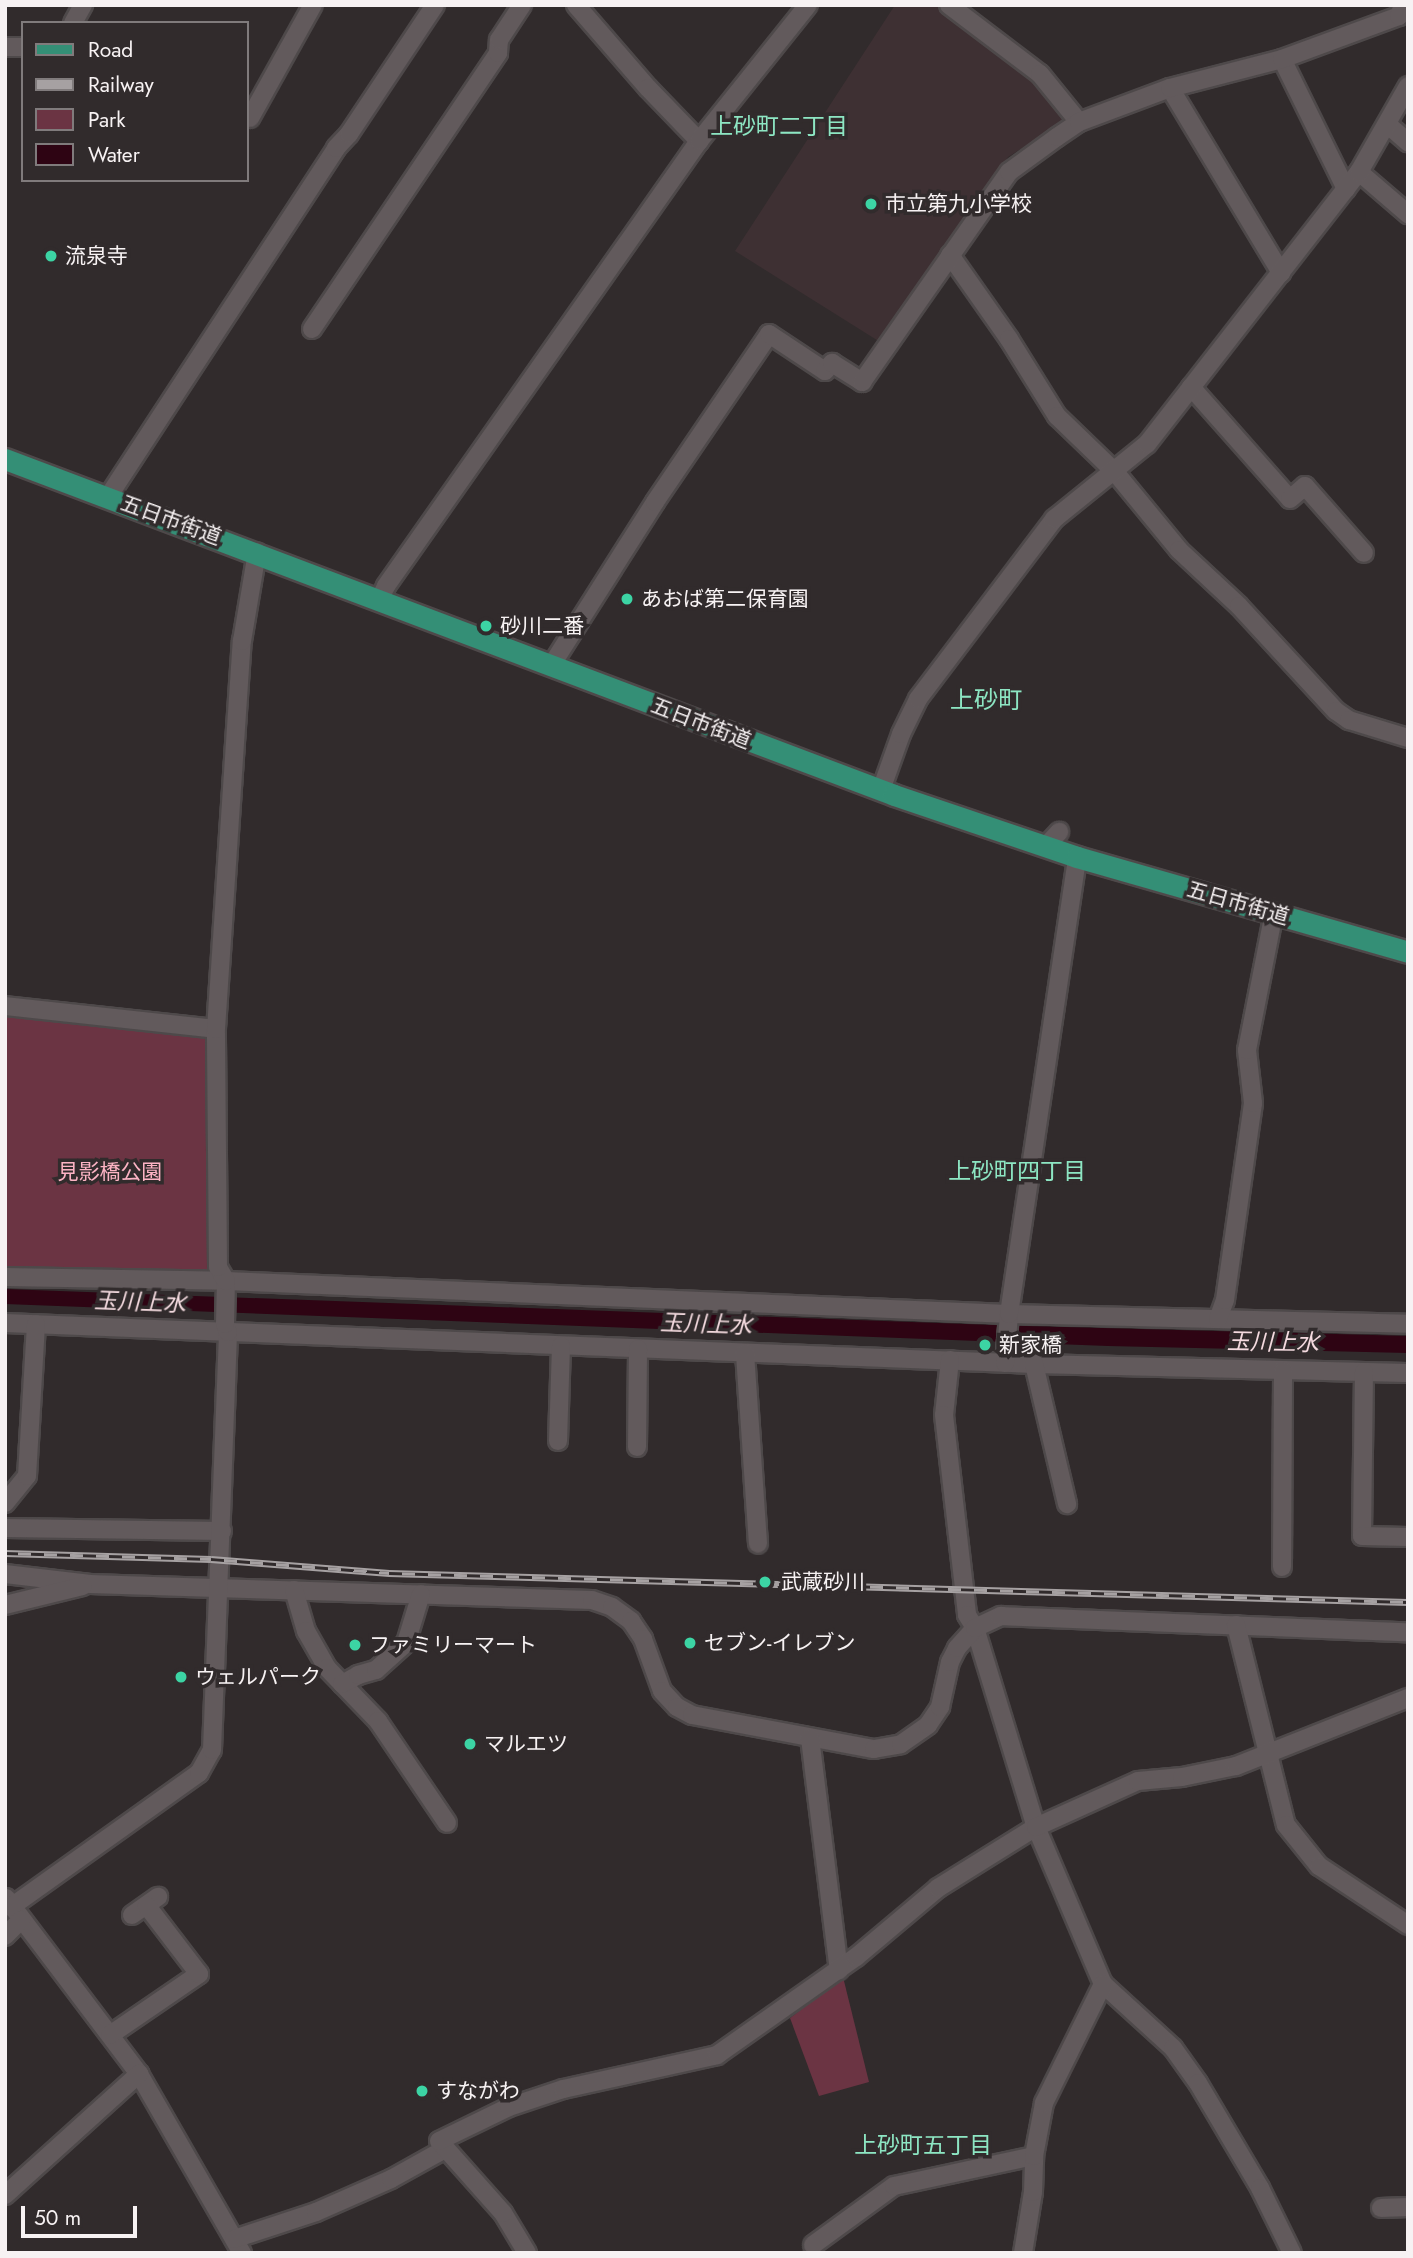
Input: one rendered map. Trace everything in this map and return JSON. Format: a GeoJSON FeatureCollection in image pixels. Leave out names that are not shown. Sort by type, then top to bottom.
{"type":"FeatureCollection","features":[{"type":"Feature","properties":{"kind":"main road","name":"五日市街道"},"geometry":{"type":"LineString","coordinates":[[5,459],[881,790],[1052,839],[1077,857],[1408,952]]}},
{"type":"Feature","properties":{"kind":"street"},"geometry":{"type":"LineString","coordinates":[[74,21],[83,5]]}},
{"type":"Feature","properties":{"kind":"street"},"geometry":{"type":"LineString","coordinates":[[250,118],[313,5]]}},
{"type":"Feature","properties":{"kind":"street"},"geometry":{"type":"LineString","coordinates":[[108,497],[336,148],[349,134],[435,5]]}},
{"type":"Feature","properties":{"kind":"street"},"geometry":{"type":"LineString","coordinates":[[312,329],[498,53],[499,40],[522,5]]}},
{"type":"Feature","properties":{"kind":"street"},"geometry":{"type":"LineString","coordinates":[[576,5],[699,141]]}},
{"type":"Feature","properties":{"kind":"street"},"geometry":{"type":"LineString","coordinates":[[379,600],[401,563],[699,141],[808,5]]}},
{"type":"Feature","properties":{"kind":"street"},"geometry":{"type":"LineString","coordinates":[[949,5],[1040,74],[1079,122]]}},
{"type":"Feature","properties":{"kind":"street"},"geometry":{"type":"LineString","coordinates":[[551,666],[655,502],[769,334],[825,371],[832,363],[862,382],[1009,172],[1079,122],[1170,89],[1282,59],[1399,16],[1403,5]]}},
{"type":"Feature","properties":{"kind":"street"},"geometry":{"type":"LineString","coordinates":[[1282,59],[1346,189]]}},
{"type":"Feature","properties":{"kind":"street"},"geometry":{"type":"LineString","coordinates":[[881,790],[901,734],[918,699],[1054,519],[1147,444],[1359,172],[1408,86]]}},
{"type":"Feature","properties":{"kind":"street"},"geometry":{"type":"LineString","coordinates":[[1170,89],[1281,273]]}},
{"type":"Feature","properties":{"kind":"street"},"geometry":{"type":"LineString","coordinates":[[1387,124],[1408,142]]}},
{"type":"Feature","properties":{"kind":"street"},"geometry":{"type":"LineString","coordinates":[[1359,172],[1408,214]]}},
{"type":"Feature","properties":{"kind":"street"},"geometry":{"type":"LineString","coordinates":[[950,255],[1009,338],[1057,416],[1115,472],[1180,550],[1239,606],[1336,711],[1349,720],[1408,738]]}},
{"type":"Feature","properties":{"kind":"street"},"geometry":{"type":"LineString","coordinates":[[1191,387],[1290,499],[1305,486],[1364,553]]}},
{"type":"Feature","properties":{"kind":"street"},"geometry":{"type":"LineString","coordinates":[[5,1936],[13,1908],[199,1773],[207,1762],[215,1736],[227,1328],[226,1287],[218,1267],[216,1029],[242,640],[257,552]]}},
{"type":"Feature","properties":{"kind":"street"},"geometry":{"type":"LineString","coordinates":[[1006,1358],[1009,1318],[1077,857]]}},
{"type":"Feature","properties":{"kind":"street"},"geometry":{"type":"LineString","coordinates":[[1218,1319],[1225,1300],[1253,1103],[1247,1051],[1274,913]]}},
{"type":"Feature","properties":{"kind":"street"},"geometry":{"type":"LineString","coordinates":[[5,1006],[216,1029]]}},
{"type":"Feature","properties":{"kind":"street"},"geometry":{"type":"LineString","coordinates":[[5,1277],[1009,1318],[1218,1319],[1408,1324]]}},
{"type":"Feature","properties":{"kind":"street"},"geometry":{"type":"LineString","coordinates":[[5,1323],[227,1328],[744,1353],[950,1360],[1006,1358],[1034,1364],[1408,1373]]}},
{"type":"Feature","properties":{"kind":"street"},"geometry":{"type":"LineString","coordinates":[[5,1503],[27,1476],[36,1324]]}},
{"type":"Feature","properties":{"kind":"street"},"geometry":{"type":"LineString","coordinates":[[558,1441],[561,1346]]}},
{"type":"Feature","properties":{"kind":"street"},"geometry":{"type":"LineString","coordinates":[[637,1447],[638,1349]]}},
{"type":"Feature","properties":{"kind":"street"},"geometry":{"type":"LineString","coordinates":[[744,1353],[758,1544]]}},
{"type":"Feature","properties":{"kind":"street"},"geometry":{"type":"LineString","coordinates":[[950,1360],[944,1415],[967,1615],[975,1628],[1036,1827],[1103,1984],[1173,2048],[1192,2074],[1260,2188],[1292,2253]]}},
{"type":"Feature","properties":{"kind":"street"},"geometry":{"type":"LineString","coordinates":[[1034,1364],[1067,1504]]}},
{"type":"Feature","properties":{"kind":"street"},"geometry":{"type":"LineString","coordinates":[[1282,1567],[1283,1371]]}},
{"type":"Feature","properties":{"kind":"street"},"geometry":{"type":"LineString","coordinates":[[1364,1372],[1362,1536],[1408,1537]]}},
{"type":"Feature","properties":{"kind":"street"},"geometry":{"type":"LineString","coordinates":[[5,1528],[222,1531]]}},
{"type":"Feature","properties":{"kind":"street"},"geometry":{"type":"LineString","coordinates":[[5,1574],[90,1584],[580,1599],[602,1603],[618,1610],[637,1629],[659,1685],[684,1711],[702,1719],[874,1749],[909,1741],[935,1715],[953,1655],[975,1628],[1002,1616],[1408,1632]]}},
{"type":"Feature","properties":{"kind":"street"},"geometry":{"type":"LineString","coordinates":[[5,1605],[90,1584]]}},
{"type":"Feature","properties":{"kind":"street"},"geometry":{"type":"LineString","coordinates":[[294,1590],[306,1631],[327,1668],[378,1721],[447,1823]]}},
{"type":"Feature","properties":{"kind":"street"},"geometry":{"type":"LineString","coordinates":[[342,1684],[376,1670],[406,1643],[421,1594]]}},
{"type":"Feature","properties":{"kind":"street"},"geometry":{"type":"LineString","coordinates":[[1236,1625],[1286,1825],[1319,1866],[1408,1925]]}},
{"type":"Feature","properties":{"kind":"street"},"geometry":{"type":"LineString","coordinates":[[527,2253],[503,2213],[439,2140],[509,2107],[564,2089],[717,2055],[839,1970],[938,1888],[1036,1827],[1138,1781],[1226,1769],[1408,1698]]}},
{"type":"Feature","properties":{"kind":"street"},"geometry":{"type":"LineString","coordinates":[[810,1738],[839,1970]]}},
{"type":"Feature","properties":{"kind":"street"},"geometry":{"type":"LineString","coordinates":[[110,2035],[199,1973],[146,1906]]}},
{"type":"Feature","properties":{"kind":"street"},"geometry":{"type":"LineString","coordinates":[[13,1908],[139,2074],[238,2246],[391,2179],[445,2149]]}},
{"type":"Feature","properties":{"kind":"street"},"geometry":{"type":"LineString","coordinates":[[1023,2253],[1033,2192],[1034,2156],[1044,2103],[1103,1984]]}},
{"type":"Feature","properties":{"kind":"street"},"geometry":{"type":"LineString","coordinates":[[5,2195],[139,2074]]}},
{"type":"Feature","properties":{"kind":"street"},"geometry":{"type":"LineString","coordinates":[[813,2245],[894,2186],[1034,2156]]}},
{"type":"Feature","properties":{"kind":"street"},"geometry":{"type":"LineString","coordinates":[[1381,2208],[1408,2207]]}},
{"type":"Feature","properties":{"kind":"shaded area","name":"市立第九小学校"},"geometry":{"type":"Polygon","coordinates":[[[895,5],[937,5],[1069,111],[1068,119],[1008,157],[880,342],[735,251],[895,5]]]}},
{"type":"Feature","properties":{"kind":"green space","name":"見影橋公園"},"geometry":{"type":"Polygon","coordinates":[[[5,1010],[209,1031],[220,1286],[5,1275],[5,1010]]]}},
{"type":"Feature","properties":{"kind":"green space"},"geometry":{"type":"Polygon","coordinates":[[[843,1977],[869,2082],[819,2096],[790,2018],[843,1977]]]}},
{"type":"Feature","properties":{"kind":"water","name":"玉川上水"},"geometry":{"type":"Polygon","coordinates":[[[5,1289],[992,1325],[1408,1336],[1408,1353],[1108,1346],[5,1304],[5,1289]]]}},
{"type":"Feature","properties":{"kind":"railway"},"geometry":{"type":"LineString","coordinates":[[5,1553],[211,1559],[389,1573],[1408,1602]]}},
{"type":"Feature","properties":{"kind":"place","name":"市立第九小学校"},"geometry":{"type":"Point","coordinates":[871,204]}},
{"type":"Feature","properties":{"kind":"place","name":"流泉寺"},"geometry":{"type":"Point","coordinates":[51,256]}},
{"type":"Feature","properties":{"kind":"place","name":"あおば第二保育園"},"geometry":{"type":"Point","coordinates":[627,599]}},
{"type":"Feature","properties":{"kind":"place","name":"砂川二番"},"geometry":{"type":"Point","coordinates":[486,626]}},
{"type":"Feature","properties":{"kind":"place","name":"新家橋"},"geometry":{"type":"Point","coordinates":[985,1345]}},
{"type":"Feature","properties":{"kind":"place","name":"武蔵砂川"},"geometry":{"type":"Point","coordinates":[765,1582]}},
{"type":"Feature","properties":{"kind":"place","name":"セブン-イレブン"},"geometry":{"type":"Point","coordinates":[690,1643]}},
{"type":"Feature","properties":{"kind":"place","name":"ファミリーマート"},"geometry":{"type":"Point","coordinates":[355,1645]}},
{"type":"Feature","properties":{"kind":"place","name":"ウェルパーク"},"geometry":{"type":"Point","coordinates":[181,1677]}},
{"type":"Feature","properties":{"kind":"place","name":"マルエツ"},"geometry":{"type":"Point","coordinates":[470,1744]}},
{"type":"Feature","properties":{"kind":"place","name":"すながわ"},"geometry":{"type":"Point","coordinates":[422,2091]}},
{"type":"Feature","properties":{"kind":"district","name":"上砂町二丁目"},"geometry":{"type":"Point","coordinates":[779,126]}},
{"type":"Feature","properties":{"kind":"district","name":"上砂町"},"geometry":{"type":"Point","coordinates":[986,700]}},
{"type":"Feature","properties":{"kind":"district","name":"上砂町四丁目"},"geometry":{"type":"Point","coordinates":[1017,1171]}},
{"type":"Feature","properties":{"kind":"district","name":"上砂町五丁目"},"geometry":{"type":"Point","coordinates":[923,2145]}}]}
